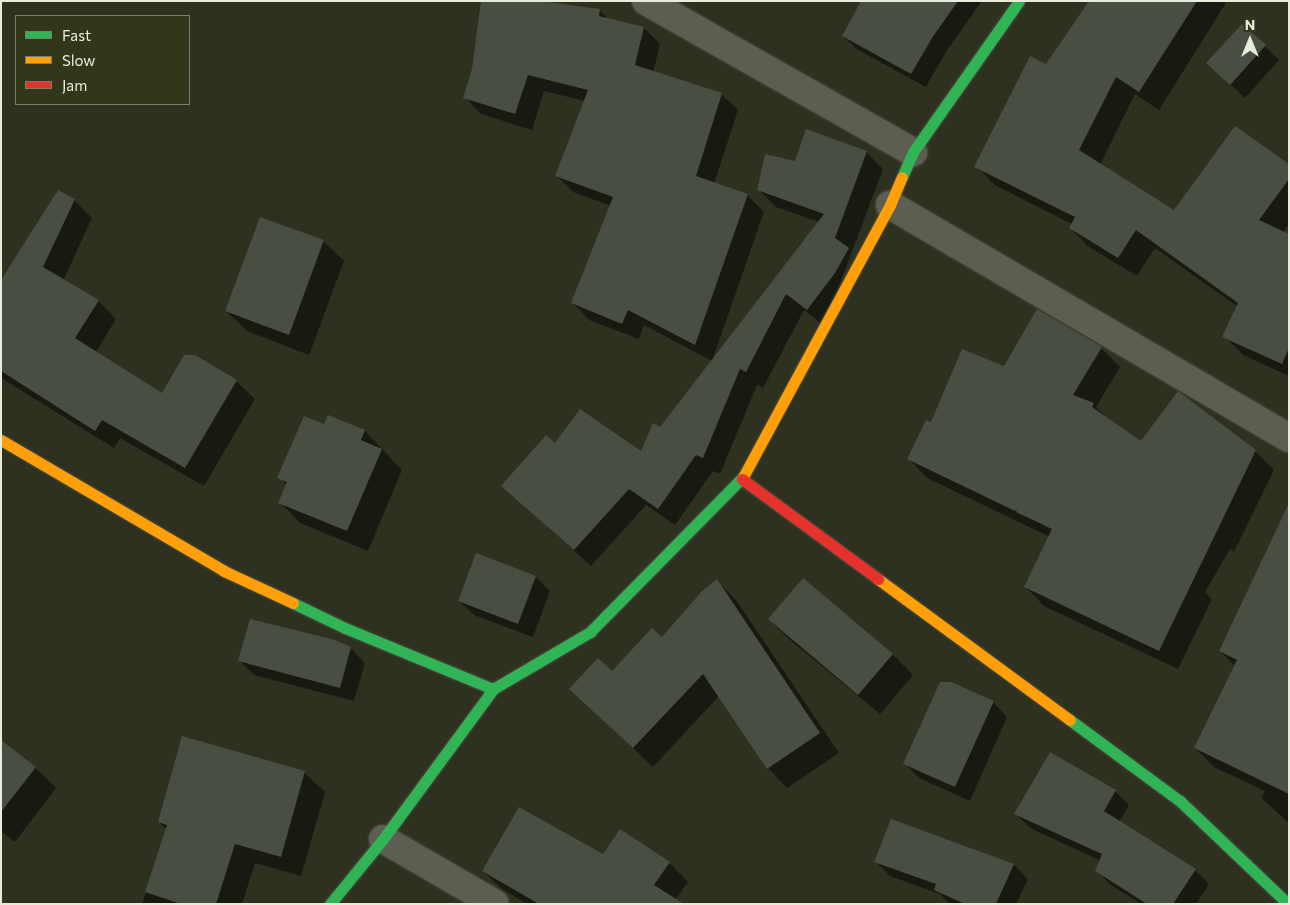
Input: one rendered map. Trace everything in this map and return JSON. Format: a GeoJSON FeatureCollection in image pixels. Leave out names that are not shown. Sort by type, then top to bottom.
{"type":"FeatureCollection","features":[{"type":"Feature","properties":{"kind":"street"},"geometry":{"type":"LineString","coordinates":[[646,1],[913,152]]}},
{"type":"Feature","properties":{"kind":"street"},"geometry":{"type":"LineString","coordinates":[[330,904],[383,839],[494,689],[590,632],[742,479],[890,205],[913,152],[1019,1]]}},
{"type":"Feature","properties":{"kind":"street"},"geometry":{"type":"LineString","coordinates":[[890,205],[1289,438]]}},
{"type":"Feature","properties":{"kind":"street"},"geometry":{"type":"LineString","coordinates":[[1,440],[224,571],[344,628],[494,689]]}},
{"type":"Feature","properties":{"kind":"street"},"geometry":{"type":"LineString","coordinates":[[742,479],[1180,800],[1288,904]]}},
{"type":"Feature","properties":{"kind":"street"},"geometry":{"type":"LineString","coordinates":[[383,839],[495,904]]}},
{"type":"Feature","properties":{"kind":"building"},"geometry":{"type":"Polygon","coordinates":[[[481,1],[540,1],[600,9],[599,16],[644,27],[635,65],[722,93],[696,176],[748,194],[695,345],[628,310],[622,324],[571,303],[613,197],[555,176],[588,90],[528,75],[515,114],[463,98],[472,69],[481,1]]]}},
{"type":"Feature","properties":{"kind":"building"},"geometry":{"type":"Polygon","coordinates":[[[861,1],[958,1],[932,38],[911,74],[842,36],[861,1]]]}},
{"type":"Feature","properties":{"kind":"building"},"geometry":{"type":"Polygon","coordinates":[[[1089,1],[1197,1],[1139,92],[1116,77],[1079,150],[1174,210],[1235,126],[1289,164],[1289,179],[1259,220],[1289,234],[1289,348],[1282,364],[1222,337],[1238,303],[1136,230],[1118,258],[1069,228],[1075,217],[974,167],[1030,56],[1046,64],[1089,1]]]}},
{"type":"Feature","properties":{"kind":"building"},"geometry":{"type":"Polygon","coordinates":[[[1242,24],[1266,45],[1230,85],[1206,63],[1242,24]]]}},
{"type":"Feature","properties":{"kind":"building"},"geometry":{"type":"Polygon","coordinates":[[[806,129],[867,151],[835,238],[849,248],[835,273],[807,310],[786,294],[746,372],[740,369],[703,458],[696,455],[658,509],[629,489],[574,550],[501,486],[546,435],[555,443],[580,409],[641,451],[653,423],[660,427],[824,214],[757,190],[765,154],[795,161],[806,129]]]}},
{"type":"Feature","properties":{"kind":"building"},"geometry":{"type":"Polygon","coordinates":[[[58,190],[75,199],[43,267],[99,300],[75,338],[162,393],[184,355],[195,355],[237,380],[185,468],[102,420],[95,431],[1,371],[1,280],[58,190]]]}},
{"type":"Feature","properties":{"kind":"building"},"geometry":{"type":"Polygon","coordinates":[[[260,217],[324,240],[289,335],[225,311],[260,217]]]}},
{"type":"Feature","properties":{"kind":"building"},"geometry":{"type":"Polygon","coordinates":[[[1037,309],[1102,347],[1073,395],[1094,403],[1092,407],[1141,441],[1178,391],[1256,450],[1159,651],[1024,587],[1052,529],[1016,512],[1017,509],[1015,511],[907,459],[926,420],[931,422],[962,349],[1004,366],[1037,309]]]}},
{"type":"Feature","properties":{"kind":"building"},"geometry":{"type":"Polygon","coordinates":[[[328,415],[365,430],[361,440],[382,449],[347,531],[278,503],[287,482],[277,478],[304,416],[324,424],[328,415]]]}},
{"type":"Feature","properties":{"kind":"building"},"geometry":{"type":"Polygon","coordinates":[[[1289,503],[1289,794],[1194,748],[1237,660],[1219,651],[1289,503]]]}},
{"type":"Feature","properties":{"kind":"building"},"geometry":{"type":"Polygon","coordinates":[[[476,553],[536,576],[518,624],[458,601],[476,553]]]}},
{"type":"Feature","properties":{"kind":"building"},"geometry":{"type":"Polygon","coordinates":[[[803,578],[893,654],[858,695],[768,619],[803,578]]]}},
{"type":"Feature","properties":{"kind":"building"},"geometry":{"type":"Polygon","coordinates":[[[717,579],[820,733],[767,769],[703,674],[633,748],[569,689],[598,658],[612,671],[652,628],[662,637],[702,591],[717,579]]]}},
{"type":"Feature","properties":{"kind":"building"},"geometry":{"type":"Polygon","coordinates":[[[250,619],[335,640],[351,647],[340,688],[238,661],[250,619]]]}},
{"type":"Feature","properties":{"kind":"building"},"geometry":{"type":"Polygon","coordinates":[[[940,682],[951,682],[994,701],[955,787],[903,764],[940,682]]]}},
{"type":"Feature","properties":{"kind":"building"},"geometry":{"type":"Polygon","coordinates":[[[182,736],[305,771],[281,857],[235,844],[216,904],[181,904],[145,892],[167,825],[158,822],[182,736]]]}},
{"type":"Feature","properties":{"kind":"building"},"geometry":{"type":"Polygon","coordinates":[[[1,740],[36,767],[1,812],[1,740]]]}},
{"type":"Feature","properties":{"kind":"building"},"geometry":{"type":"Polygon","coordinates":[[[1050,752],[1116,790],[1104,811],[1196,869],[1173,904],[1147,904],[1095,871],[1102,854],[1014,814],[1050,752]]]}},
{"type":"Feature","properties":{"kind":"building"},"geometry":{"type":"Polygon","coordinates":[[[519,807],[603,854],[620,829],[670,862],[654,885],[684,904],[539,904],[482,871],[519,807]]]}},
{"type":"Feature","properties":{"kind":"building"},"geometry":{"type":"Polygon","coordinates":[[[891,819],[1014,864],[996,904],[965,904],[934,890],[936,884],[874,862],[891,819]]]}},
{"type":"Feature","properties":{"kind":"traffic: fast"},"geometry":{"type":"LineString","coordinates":[[902,177],[913,152],[1019,1]]}},
{"type":"Feature","properties":{"kind":"traffic: fast"},"geometry":{"type":"LineString","coordinates":[[330,904],[383,839],[493,689],[590,632],[743,477]]}},
{"type":"Feature","properties":{"kind":"traffic: fast"},"geometry":{"type":"LineString","coordinates":[[293,603],[345,628],[493,689]]}},
{"type":"Feature","properties":{"kind":"traffic: fast"},"geometry":{"type":"LineString","coordinates":[[1070,720],[1180,801],[1288,904]]}},
{"type":"Feature","properties":{"kind":"traffic: slow"},"geometry":{"type":"LineString","coordinates":[[743,477],[890,205],[902,177]]}},
{"type":"Feature","properties":{"kind":"traffic: slow"},"geometry":{"type":"LineString","coordinates":[[1,440],[224,571],[293,603]]}},
{"type":"Feature","properties":{"kind":"traffic: slow"},"geometry":{"type":"LineString","coordinates":[[878,579],[1070,720]]}},
{"type":"Feature","properties":{"kind":"traffic: jam"},"geometry":{"type":"LineString","coordinates":[[742,479],[878,579]]}}]}
